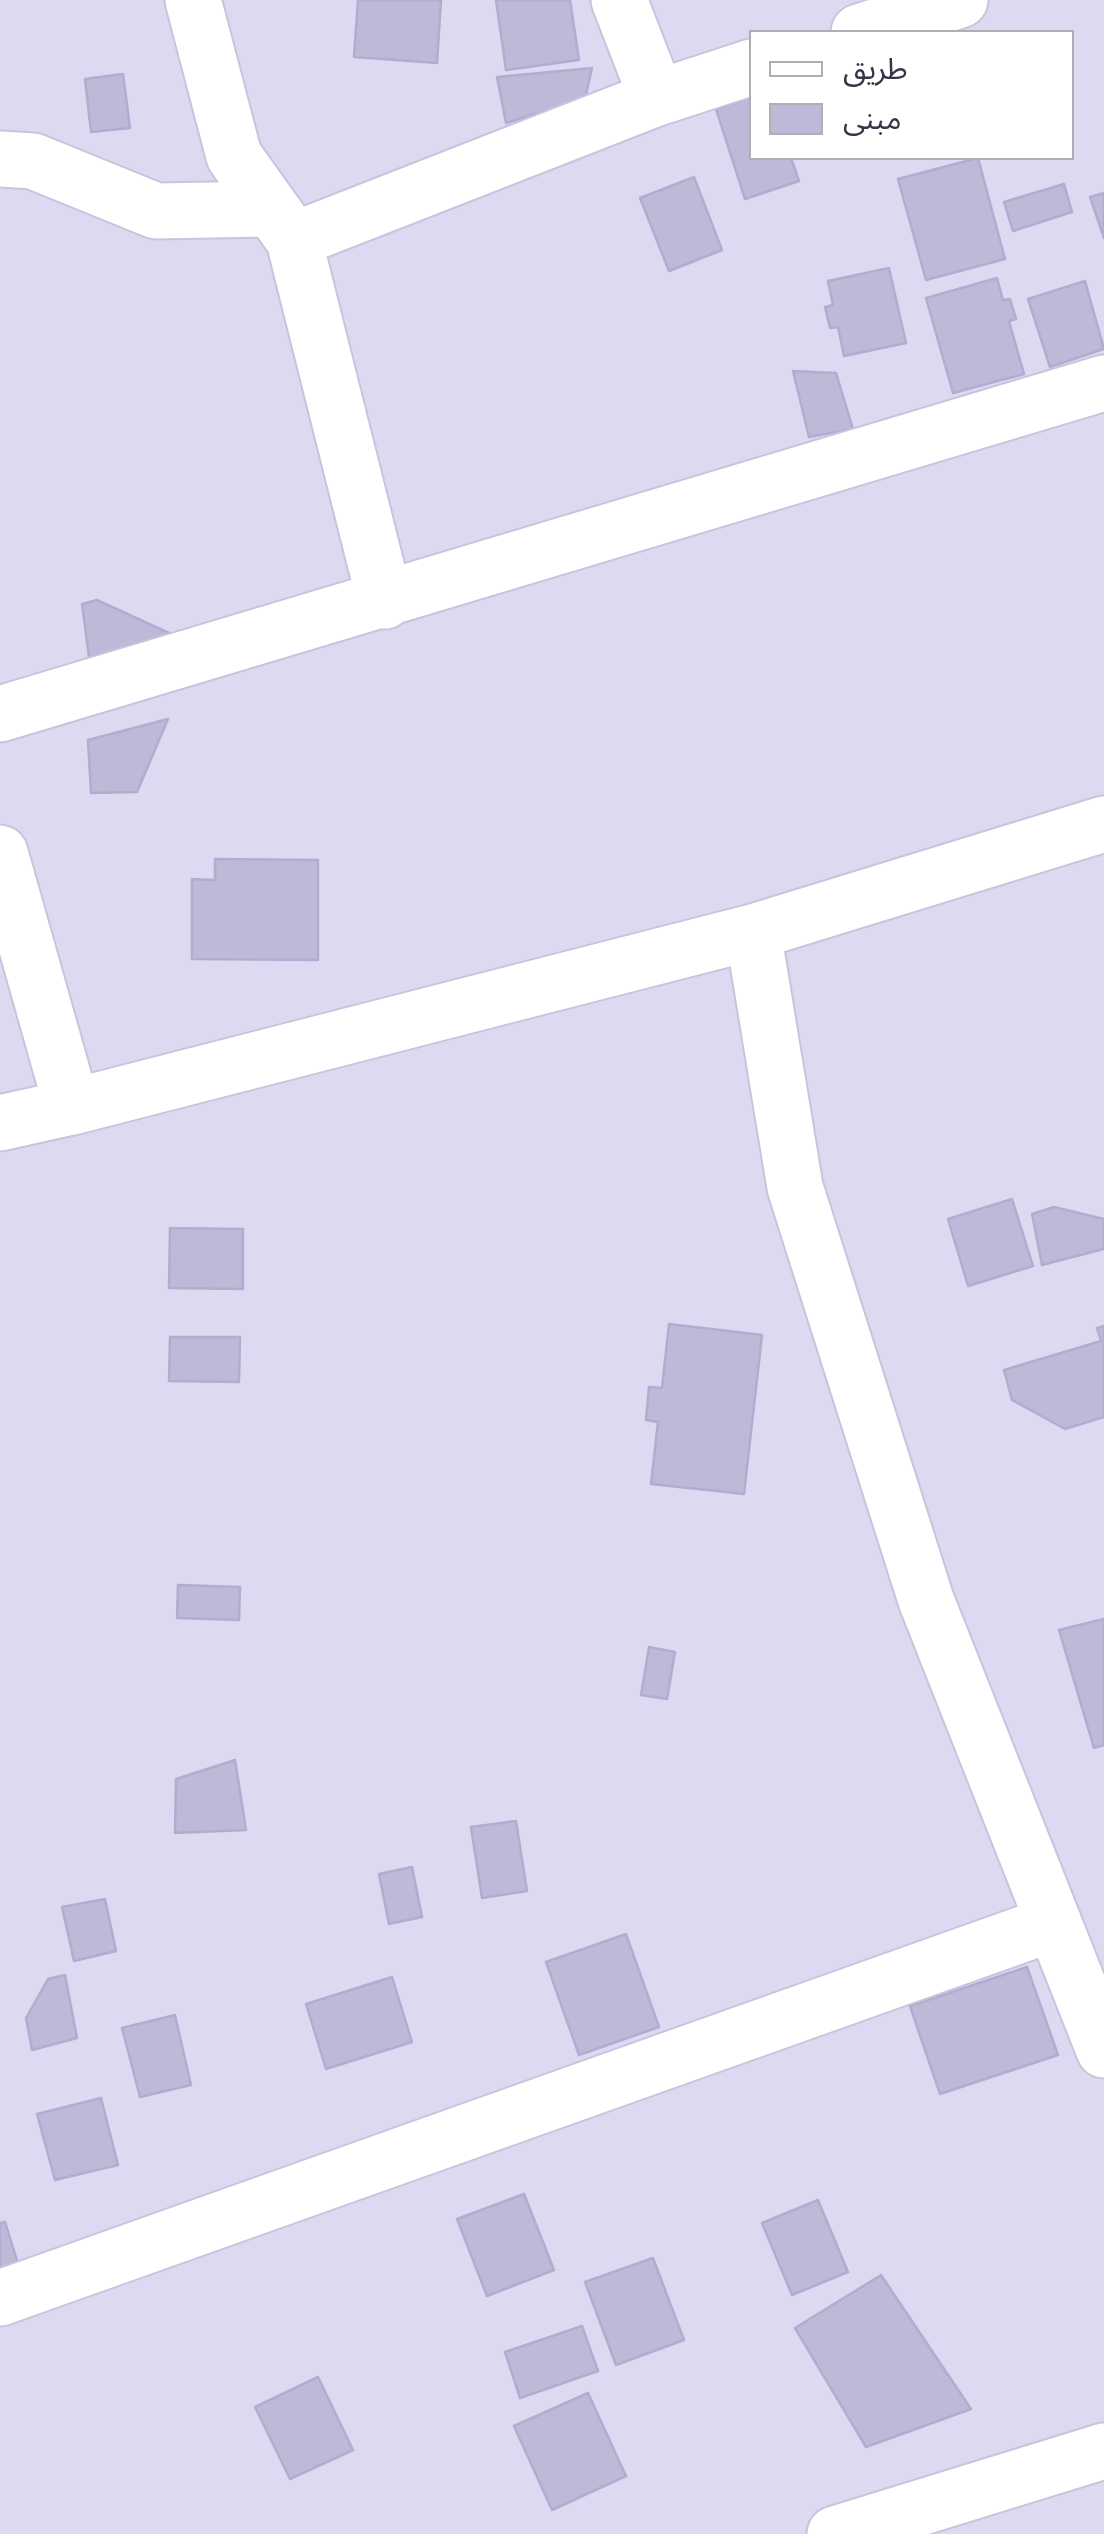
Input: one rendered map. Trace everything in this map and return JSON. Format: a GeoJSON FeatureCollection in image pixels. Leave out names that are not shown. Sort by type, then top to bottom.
{"type":"FeatureCollection","features":[{"type":"Feature","properties":{"kind":"street"},"geometry":{"type":"LineString","coordinates":[[193,0],[234,156],[281,224],[385,601]]}},
{"type":"Feature","properties":{"kind":"street"},"geometry":{"type":"LineString","coordinates":[[620,0],[657,98]]}},
{"type":"Feature","properties":{"kind":"street"},"geometry":{"type":"LineString","coordinates":[[864,30],[938,3]]}},
{"type":"Feature","properties":{"kind":"street"},"geometry":{"type":"LineString","coordinates":[[0,158],[33,161],[156,211],[281,224],[749,68]]}},
{"type":"Feature","properties":{"kind":"street"},"geometry":{"type":"LineString","coordinates":[[0,714],[1104,383]]}},
{"type":"Feature","properties":{"kind":"street"},"geometry":{"type":"LineString","coordinates":[[0,1123],[753,932],[1104,824]]}},
{"type":"Feature","properties":{"kind":"street"},"geometry":{"type":"LineString","coordinates":[[0,853],[72,1107]]}},
{"type":"Feature","properties":{"kind":"street"},"geometry":{"type":"LineString","coordinates":[[753,932],[794,1187],[926,1600],[1104,2050]]}},
{"type":"Feature","properties":{"kind":"street"},"geometry":{"type":"LineString","coordinates":[[0,2298],[1054,1923]]}},
{"type":"Feature","properties":{"kind":"street"},"geometry":{"type":"LineString","coordinates":[[836,2534],[1104,2451]]}},
{"type":"Feature","properties":{"kind":"shaded area"},"geometry":{"type":"Polygon","coordinates":[[[0,0],[1104,0],[1104,2534],[0,2534],[0,0]]]}},
{"type":"Feature","properties":{"kind":"building"},"geometry":{"type":"Polygon","coordinates":[[[358,0],[441,0],[437,63],[354,57],[358,0]]]}},
{"type":"Feature","properties":{"kind":"building"},"geometry":{"type":"Polygon","coordinates":[[[496,0],[570,0],[579,60],[506,70],[496,0]]]}},
{"type":"Feature","properties":{"kind":"building"},"geometry":{"type":"Polygon","coordinates":[[[592,68],[585,99],[506,123],[497,77],[592,68]]]}},
{"type":"Feature","properties":{"kind":"building"},"geometry":{"type":"Polygon","coordinates":[[[123,74],[130,128],[91,132],[85,79],[123,74]]]}},
{"type":"Feature","properties":{"kind":"building"},"geometry":{"type":"Polygon","coordinates":[[[749,98],[749,160],[792,160],[799,181],[745,199],[716,109],[749,98]]]}},
{"type":"Feature","properties":{"kind":"building"},"geometry":{"type":"Polygon","coordinates":[[[979,160],[1005,259],[926,280],[898,179],[979,160]]]}},
{"type":"Feature","properties":{"kind":"building"},"geometry":{"type":"Polygon","coordinates":[[[694,177],[722,250],[669,271],[640,198],[694,177]]]}},
{"type":"Feature","properties":{"kind":"building"},"geometry":{"type":"Polygon","coordinates":[[[1064,184],[1072,212],[1013,231],[1004,202],[1064,184]]]}},
{"type":"Feature","properties":{"kind":"building"},"geometry":{"type":"Polygon","coordinates":[[[1104,193],[1104,238],[1090,197],[1104,193]]]}},
{"type":"Feature","properties":{"kind":"building"},"geometry":{"type":"Polygon","coordinates":[[[889,268],[906,343],[844,356],[838,327],[830,328],[825,307],[833,305],[828,281],[889,268]]]}},
{"type":"Feature","properties":{"kind":"building"},"geometry":{"type":"Polygon","coordinates":[[[997,278],[1003,300],[1010,299],[1016,319],[1009,321],[1024,374],[953,393],[926,298],[997,278]]]}},
{"type":"Feature","properties":{"kind":"building"},"geometry":{"type":"Polygon","coordinates":[[[1085,281],[1104,349],[1050,367],[1028,299],[1085,281]]]}},
{"type":"Feature","properties":{"kind":"building"},"geometry":{"type":"Polygon","coordinates":[[[793,371],[836,373],[853,429],[809,437],[793,371]]]}},
{"type":"Feature","properties":{"kind":"building"},"geometry":{"type":"Polygon","coordinates":[[[97,600],[182,639],[90,664],[82,604],[97,600]]]}},
{"type":"Feature","properties":{"kind":"building"},"geometry":{"type":"Polygon","coordinates":[[[168,719],[137,792],[91,793],[88,740],[168,719]]]}},
{"type":"Feature","properties":{"kind":"building"},"geometry":{"type":"Polygon","coordinates":[[[215,859],[318,860],[318,960],[192,959],[192,879],[215,880],[215,859]]]}},
{"type":"Feature","properties":{"kind":"building"},"geometry":{"type":"Polygon","coordinates":[[[1012,1199],[1033,1266],[968,1286],[948,1219],[1012,1199]]]}},
{"type":"Feature","properties":{"kind":"building"},"geometry":{"type":"Polygon","coordinates":[[[1054,1207],[1104,1219],[1104,1249],[1042,1265],[1032,1214],[1054,1207]]]}},
{"type":"Feature","properties":{"kind":"building"},"geometry":{"type":"Polygon","coordinates":[[[170,1228],[243,1229],[243,1289],[169,1288],[170,1228]]]}},
{"type":"Feature","properties":{"kind":"building"},"geometry":{"type":"Polygon","coordinates":[[[669,1324],[762,1335],[744,1494],[651,1484],[658,1422],[646,1420],[649,1387],[662,1388],[669,1324]]]}},
{"type":"Feature","properties":{"kind":"building"},"geometry":{"type":"Polygon","coordinates":[[[1104,1326],[1104,1417],[1065,1429],[1012,1400],[1004,1370],[1101,1341],[1097,1328],[1104,1326]]]}},
{"type":"Feature","properties":{"kind":"building"},"geometry":{"type":"Polygon","coordinates":[[[170,1337],[240,1337],[239,1382],[169,1381],[170,1337]]]}},
{"type":"Feature","properties":{"kind":"building"},"geometry":{"type":"Polygon","coordinates":[[[178,1585],[240,1587],[239,1620],[177,1618],[178,1585]]]}},
{"type":"Feature","properties":{"kind":"building"},"geometry":{"type":"Polygon","coordinates":[[[1104,1619],[1104,1745],[1094,1748],[1059,1630],[1104,1619]]]}},
{"type":"Feature","properties":{"kind":"building"},"geometry":{"type":"Polygon","coordinates":[[[649,1647],[675,1652],[667,1699],[641,1695],[649,1647]]]}},
{"type":"Feature","properties":{"kind":"building"},"geometry":{"type":"Polygon","coordinates":[[[235,1760],[246,1830],[175,1833],[176,1779],[235,1760]]]}},
{"type":"Feature","properties":{"kind":"building"},"geometry":{"type":"Polygon","coordinates":[[[516,1821],[527,1891],[482,1898],[471,1827],[516,1821]]]}},
{"type":"Feature","properties":{"kind":"building"},"geometry":{"type":"Polygon","coordinates":[[[412,1867],[422,1917],[389,1924],[379,1874],[412,1867]]]}},
{"type":"Feature","properties":{"kind":"building"},"geometry":{"type":"Polygon","coordinates":[[[105,1899],[116,1951],[74,1961],[62,1907],[105,1899]]]}},
{"type":"Feature","properties":{"kind":"building"},"geometry":{"type":"Polygon","coordinates":[[[626,1934],[659,2027],[579,2055],[546,1962],[626,1934]]]}},
{"type":"Feature","properties":{"kind":"building"},"geometry":{"type":"Polygon","coordinates":[[[1027,1967],[1058,2055],[940,2094],[910,2006],[1027,1967]]]}},
{"type":"Feature","properties":{"kind":"building"},"geometry":{"type":"Polygon","coordinates":[[[65,1975],[77,2038],[32,2050],[26,2018],[48,1979],[65,1975]]]}},
{"type":"Feature","properties":{"kind":"building"},"geometry":{"type":"Polygon","coordinates":[[[392,1977],[412,2042],[326,2069],[306,2004],[392,1977]]]}},
{"type":"Feature","properties":{"kind":"building"},"geometry":{"type":"Polygon","coordinates":[[[175,2015],[191,2085],[140,2097],[122,2028],[175,2015]]]}},
{"type":"Feature","properties":{"kind":"building"},"geometry":{"type":"Polygon","coordinates":[[[101,2098],[118,2165],[55,2180],[37,2114],[101,2098]]]}},
{"type":"Feature","properties":{"kind":"building"},"geometry":{"type":"Polygon","coordinates":[[[524,2194],[554,2270],[487,2296],[457,2219],[524,2194]]]}},
{"type":"Feature","properties":{"kind":"building"},"geometry":{"type":"Polygon","coordinates":[[[818,2200],[848,2272],[792,2295],[762,2223],[818,2200]]]}},
{"type":"Feature","properties":{"kind":"building"},"geometry":{"type":"Polygon","coordinates":[[[5,2222],[19,2267],[0,2273],[0,2223],[5,2222]]]}},
{"type":"Feature","properties":{"kind":"building"},"geometry":{"type":"Polygon","coordinates":[[[653,2258],[684,2340],[616,2365],[585,2282],[653,2258]]]}},
{"type":"Feature","properties":{"kind":"building"},"geometry":{"type":"Polygon","coordinates":[[[881,2275],[971,2409],[866,2447],[795,2328],[881,2275]]]}},
{"type":"Feature","properties":{"kind":"building"},"geometry":{"type":"Polygon","coordinates":[[[582,2326],[598,2371],[520,2398],[505,2352],[582,2326]]]}},
{"type":"Feature","properties":{"kind":"building"},"geometry":{"type":"Polygon","coordinates":[[[318,2377],[353,2450],[290,2479],[255,2407],[318,2377]]]}},
{"type":"Feature","properties":{"kind":"building"},"geometry":{"type":"Polygon","coordinates":[[[588,2393],[626,2476],[552,2510],[514,2426],[588,2393]]]}}]}
